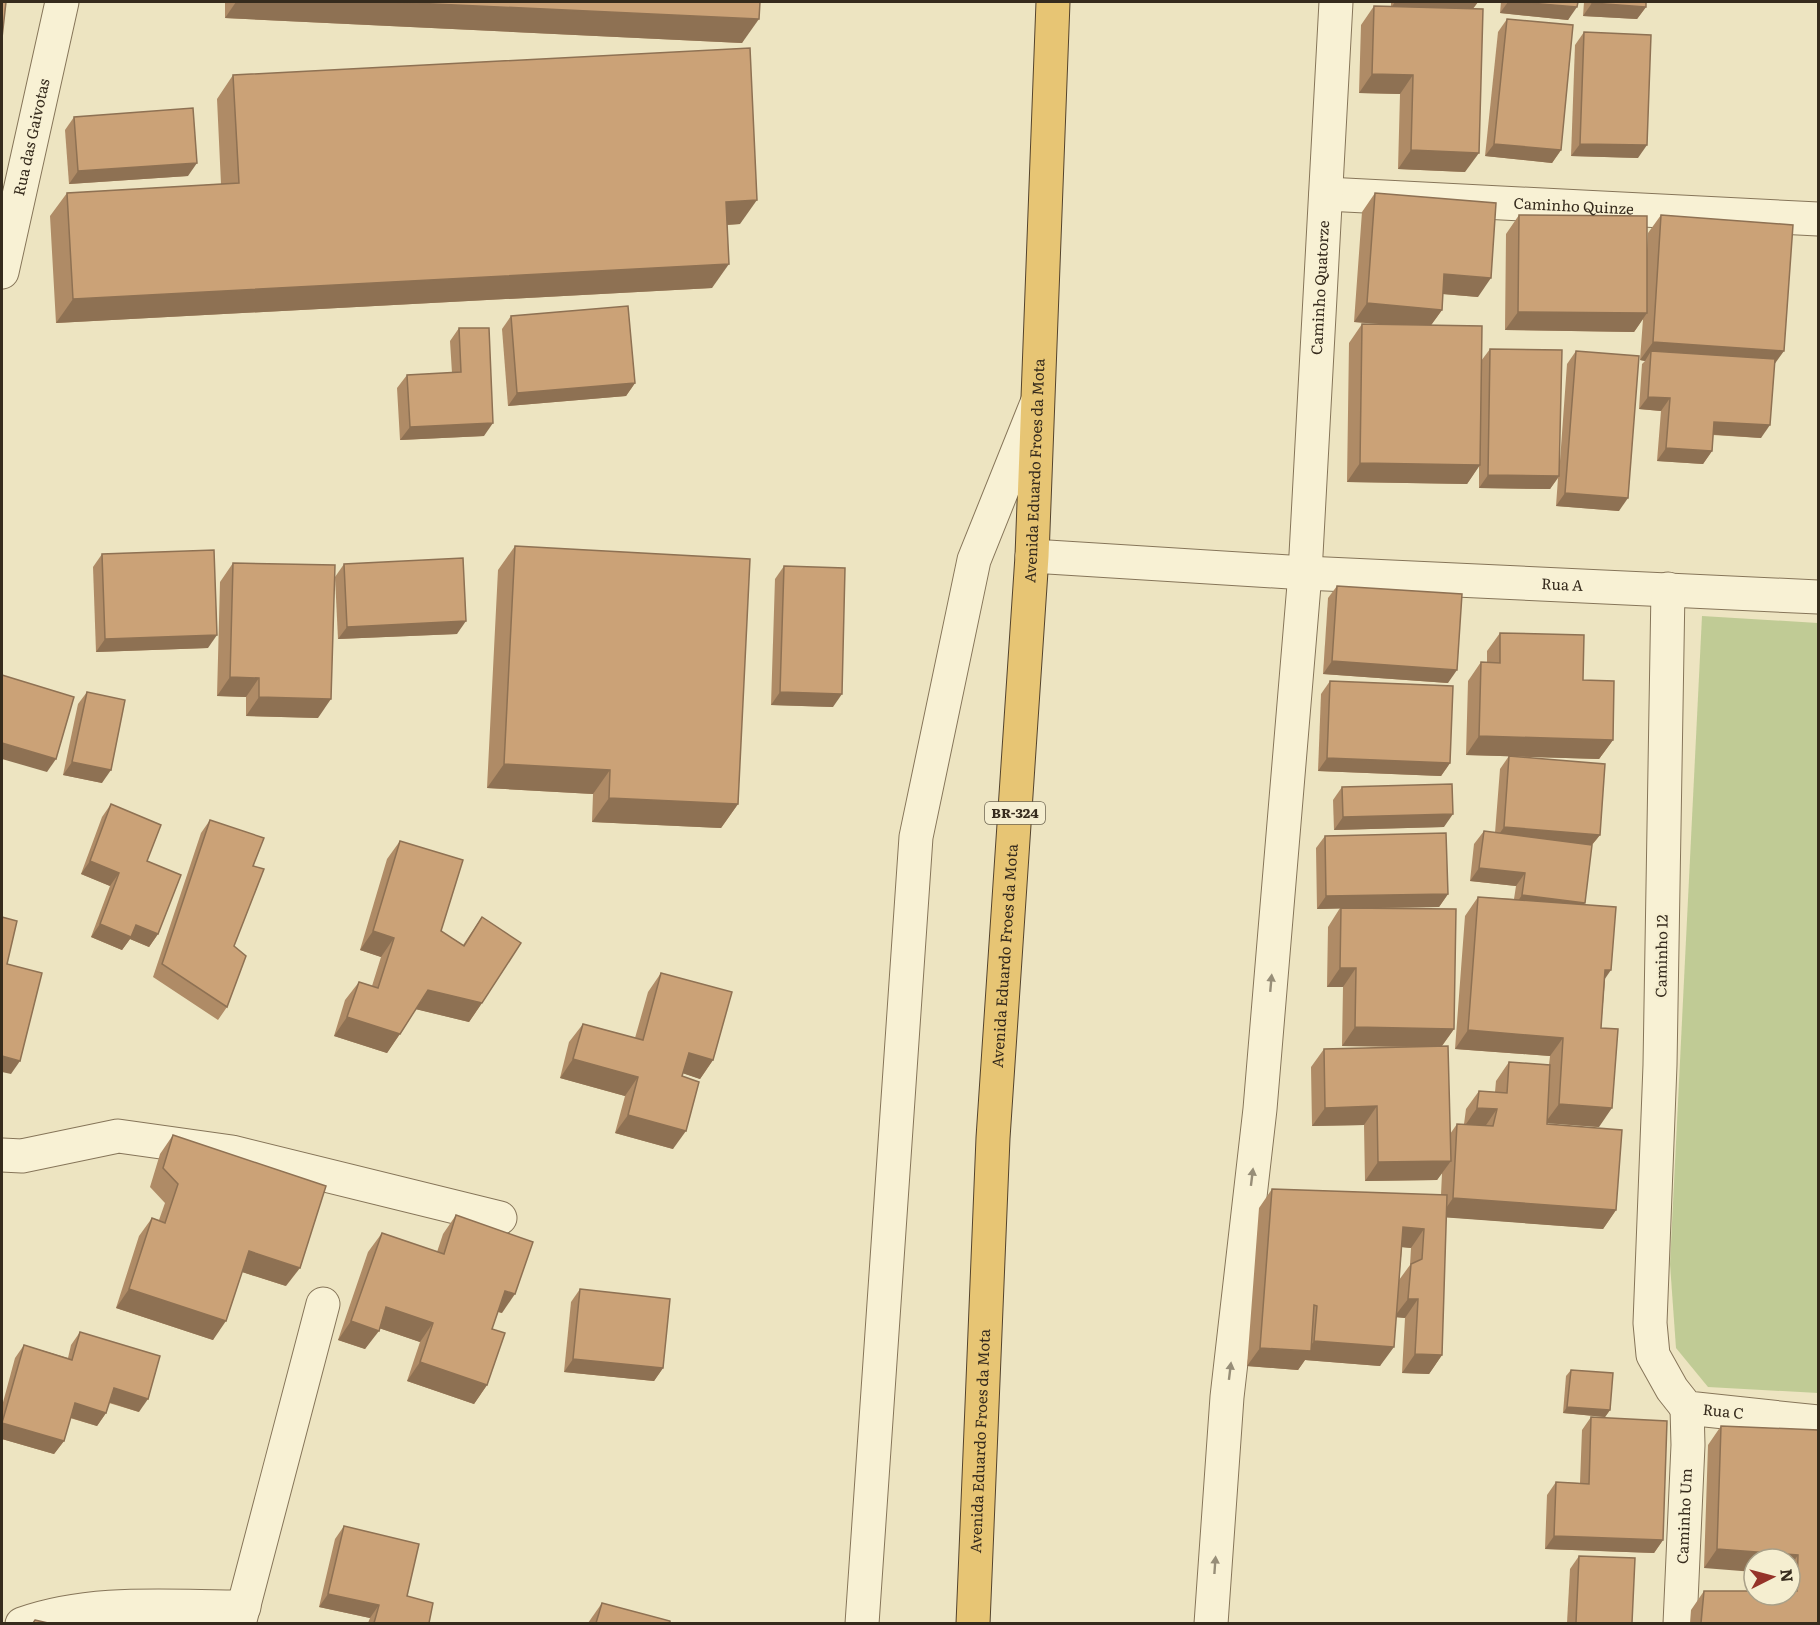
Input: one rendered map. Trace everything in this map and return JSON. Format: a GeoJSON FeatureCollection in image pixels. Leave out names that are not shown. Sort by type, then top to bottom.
{"type":"FeatureCollection","features":[{"type":"Feature","properties":{"kind":"highway","name":"Avenida Eduardo Froes da Mota"},"geometry":{"type":"LineString","coordinates":[[973,1623],[993,1138],[1032,556],[1053,2]]}},
{"type":"Feature","properties":{"kind":"street","name":"Rua das Gaivotas"},"geometry":{"type":"LineString","coordinates":[[2,272],[62,2]]}},
{"type":"Feature","properties":{"kind":"street","name":"Caminho Quatorze"},"geometry":{"type":"LineString","coordinates":[[1211,1623],[1227,1397],[1260,1109],[1305,573],[1336,2]]}},
{"type":"Feature","properties":{"kind":"street","name":"Caminho Quinze"},"geometry":{"type":"LineString","coordinates":[[1326,194],[1818,219]]}},
{"type":"Feature","properties":{"kind":"street"},"geometry":{"type":"LineString","coordinates":[[862,1623],[916,837],[974,560],[1038,398]]}},
{"type":"Feature","properties":{"kind":"street","name":"Rua A"},"geometry":{"type":"LineString","coordinates":[[1032,556],[1305,573],[1818,597]]}},
{"type":"Feature","properties":{"kind":"street","name":"Caminho 12"},"geometry":{"type":"LineString","coordinates":[[1650,1323],[1660,1053],[1668,589]]}},
{"type":"Feature","properties":{"kind":"street"},"geometry":{"type":"LineString","coordinates":[[2,1155],[22,1156],[118,1136],[232,1152],[500,1218]]}},
{"type":"Feature","properties":{"kind":"street"},"geometry":{"type":"LineString","coordinates":[[22,1623],[42,1617],[105,1607],[241,1615],[323,1304]]}},
{"type":"Feature","properties":{"kind":"street","name":"Rua C"},"geometry":{"type":"LineString","coordinates":[[1650,1323],[1653,1355],[1671,1389],[1687,1408],[1818,1422]]}},
{"type":"Feature","properties":{"kind":"street","name":"Caminho Um"},"geometry":{"type":"LineString","coordinates":[[1680,1623],[1688,1445],[1687,1408]]}},
{"type":"Feature","properties":{"kind":"green space"},"geometry":{"type":"Polygon","coordinates":[[[1702,616],[1818,623],[1818,1393],[1708,1387],[1676,1348],[1670,1264],[1702,616]]]}},
{"type":"Feature","properties":{"kind":"building"},"geometry":{"type":"Polygon","coordinates":[[[2,2],[6,2],[2,38],[2,2]]]}},
{"type":"Feature","properties":{"kind":"building"},"geometry":{"type":"Polygon","coordinates":[[[392,2],[760,2],[759,19],[392,2]]]}},
{"type":"Feature","properties":{"kind":"building"},"geometry":{"type":"Polygon","coordinates":[[[1519,2],[1578,2],[1577,7],[1519,2]]]}},
{"type":"Feature","properties":{"kind":"building"},"geometry":{"type":"Polygon","coordinates":[[[1646,2],[1646,7],[1592,3],[1646,2]]]}},
{"type":"Feature","properties":{"kind":"building"},"geometry":{"type":"Polygon","coordinates":[[[1374,6],[1483,9],[1479,153],[1411,150],[1413,75],[1372,74],[1374,6]]]}},
{"type":"Feature","properties":{"kind":"building"},"geometry":{"type":"Polygon","coordinates":[[[1507,19],[1573,25],[1561,150],[1494,144],[1507,19]]]}},
{"type":"Feature","properties":{"kind":"building"},"geometry":{"type":"Polygon","coordinates":[[[1584,32],[1651,35],[1647,145],[1580,144],[1584,32]]]}},
{"type":"Feature","properties":{"kind":"building"},"geometry":{"type":"Polygon","coordinates":[[[750,48],[757,200],[726,202],[729,264],[73,299],[67,193],[239,183],[233,75],[750,48]]]}},
{"type":"Feature","properties":{"kind":"building"},"geometry":{"type":"Polygon","coordinates":[[[193,108],[197,163],[78,171],[74,117],[193,108]]]}},
{"type":"Feature","properties":{"kind":"building"},"geometry":{"type":"Polygon","coordinates":[[[1375,193],[1496,203],[1491,278],[1444,274],[1442,310],[1367,303],[1375,193]]]}},
{"type":"Feature","properties":{"kind":"building"},"geometry":{"type":"Polygon","coordinates":[[[1519,215],[1647,216],[1647,313],[1518,312],[1519,215]]]}},
{"type":"Feature","properties":{"kind":"building"},"geometry":{"type":"Polygon","coordinates":[[[1661,215],[1793,225],[1784,351],[1653,342],[1661,215]]]}},
{"type":"Feature","properties":{"kind":"building"},"geometry":{"type":"Polygon","coordinates":[[[628,306],[635,383],[517,393],[511,316],[628,306]]]}},
{"type":"Feature","properties":{"kind":"building"},"geometry":{"type":"Polygon","coordinates":[[[1362,324],[1482,326],[1480,465],[1360,463],[1362,324]]]}},
{"type":"Feature","properties":{"kind":"building"},"geometry":{"type":"Polygon","coordinates":[[[459,328],[489,328],[493,423],[410,427],[407,375],[461,372],[459,328]]]}},
{"type":"Feature","properties":{"kind":"building"},"geometry":{"type":"Polygon","coordinates":[[[1490,349],[1562,350],[1559,476],[1488,475],[1490,349]]]}},
{"type":"Feature","properties":{"kind":"building"},"geometry":{"type":"Polygon","coordinates":[[[1576,351],[1639,356],[1628,498],[1565,493],[1576,351]]]}},
{"type":"Feature","properties":{"kind":"building"},"geometry":{"type":"Polygon","coordinates":[[[1651,351],[1775,359],[1770,425],[1714,422],[1712,451],[1666,448],[1670,398],[1648,397],[1651,351]]]}},
{"type":"Feature","properties":{"kind":"building"},"geometry":{"type":"Polygon","coordinates":[[[515,546],[750,559],[738,804],[609,798],[610,770],[504,764],[515,546]]]}},
{"type":"Feature","properties":{"kind":"building"},"geometry":{"type":"Polygon","coordinates":[[[214,550],[217,635],[105,639],[102,554],[214,550]]]}},
{"type":"Feature","properties":{"kind":"building"},"geometry":{"type":"Polygon","coordinates":[[[463,558],[466,621],[347,627],[344,564],[463,558]]]}},
{"type":"Feature","properties":{"kind":"building"},"geometry":{"type":"Polygon","coordinates":[[[233,563],[335,565],[331,699],[259,697],[259,678],[230,677],[233,563]]]}},
{"type":"Feature","properties":{"kind":"building"},"geometry":{"type":"Polygon","coordinates":[[[784,566],[845,568],[842,694],[780,692],[784,566]]]}},
{"type":"Feature","properties":{"kind":"building"},"geometry":{"type":"Polygon","coordinates":[[[1337,586],[1462,594],[1457,670],[1332,661],[1337,586]]]}},
{"type":"Feature","properties":{"kind":"building"},"geometry":{"type":"Polygon","coordinates":[[[1500,633],[1584,635],[1583,680],[1614,681],[1613,740],[1479,736],[1481,662],[1500,663],[1500,633]]]}},
{"type":"Feature","properties":{"kind":"building"},"geometry":{"type":"Polygon","coordinates":[[[2,675],[74,697],[56,759],[2,743],[2,675]]]}},
{"type":"Feature","properties":{"kind":"building"},"geometry":{"type":"Polygon","coordinates":[[[1330,681],[1453,686],[1450,763],[1327,758],[1330,681]]]}},
{"type":"Feature","properties":{"kind":"building"},"geometry":{"type":"Polygon","coordinates":[[[87,692],[125,700],[111,770],[72,762],[87,692]]]}},
{"type":"Feature","properties":{"kind":"building"},"geometry":{"type":"Polygon","coordinates":[[[1509,756],[1605,764],[1600,835],[1504,827],[1509,756]]]}},
{"type":"Feature","properties":{"kind":"building"},"geometry":{"type":"Polygon","coordinates":[[[1452,784],[1453,814],[1343,817],[1342,787],[1452,784]]]}},
{"type":"Feature","properties":{"kind":"building"},"geometry":{"type":"Polygon","coordinates":[[[111,804],[161,825],[147,861],[181,875],[158,934],[136,925],[131,937],[100,924],[119,873],[90,861],[111,804]]]}},
{"type":"Feature","properties":{"kind":"building"},"geometry":{"type":"Polygon","coordinates":[[[210,820],[264,838],[253,866],[264,869],[234,946],[246,956],[227,1007],[162,964],[210,820]]]}},
{"type":"Feature","properties":{"kind":"building"},"geometry":{"type":"Polygon","coordinates":[[[1484,831],[1592,845],[1585,903],[1522,895],[1525,873],[1479,868],[1484,831]]]}},
{"type":"Feature","properties":{"kind":"building"},"geometry":{"type":"Polygon","coordinates":[[[1446,833],[1448,894],[1326,896],[1325,836],[1446,833]]]}},
{"type":"Feature","properties":{"kind":"building"},"geometry":{"type":"Polygon","coordinates":[[[400,841],[463,860],[441,931],[464,946],[482,917],[521,943],[482,1003],[428,990],[400,1034],[347,1017],[359,982],[378,988],[394,938],[373,931],[400,841]]]}},
{"type":"Feature","properties":{"kind":"building"},"geometry":{"type":"Polygon","coordinates":[[[1478,897],[1616,907],[1611,970],[1605,970],[1601,1028],[1618,1029],[1612,1108],[1559,1104],[1563,1038],[1468,1030],[1478,897]]]}},
{"type":"Feature","properties":{"kind":"building"},"geometry":{"type":"Polygon","coordinates":[[[1341,908],[1456,909],[1454,1029],[1355,1027],[1356,968],[1340,968],[1341,908]]]}},
{"type":"Feature","properties":{"kind":"building"},"geometry":{"type":"Polygon","coordinates":[[[2,917],[17,921],[7,964],[42,973],[20,1061],[2,1056],[2,917]]]}},
{"type":"Feature","properties":{"kind":"building"},"geometry":{"type":"Polygon","coordinates":[[[661,973],[732,992],[713,1060],[689,1053],[682,1076],[699,1082],[686,1131],[628,1115],[638,1077],[573,1059],[583,1024],[643,1040],[661,973]]]}},
{"type":"Feature","properties":{"kind":"building"},"geometry":{"type":"Polygon","coordinates":[[[1448,1046],[1451,1161],[1378,1162],[1377,1106],[1325,1108],[1324,1049],[1448,1046]]]}},
{"type":"Feature","properties":{"kind":"building"},"geometry":{"type":"Polygon","coordinates":[[[1509,1062],[1550,1065],[1547,1124],[1622,1130],[1616,1210],[1453,1198],[1457,1124],[1493,1126],[1497,1109],[1477,1108],[1479,1091],[1507,1093],[1509,1062]]]}},
{"type":"Feature","properties":{"kind":"building"},"geometry":{"type":"Polygon","coordinates":[[[173,1135],[326,1186],[300,1268],[249,1251],[226,1321],[129,1289],[152,1218],[165,1223],[178,1184],[163,1168],[173,1135]]]}},
{"type":"Feature","properties":{"kind":"building"},"geometry":{"type":"Polygon","coordinates":[[[1272,1189],[1447,1195],[1442,1355],[1415,1354],[1418,1299],[1408,1299],[1411,1264],[1422,1259],[1424,1229],[1403,1227],[1394,1347],[1314,1341],[1317,1306],[1314,1305],[1311,1351],[1260,1348],[1272,1189]]]}},
{"type":"Feature","properties":{"kind":"building"},"geometry":{"type":"Polygon","coordinates":[[[456,1215],[533,1242],[515,1294],[505,1291],[492,1329],[505,1333],[487,1385],[420,1362],[433,1323],[386,1307],[379,1331],[351,1321],[382,1233],[444,1254],[456,1215]]]}},
{"type":"Feature","properties":{"kind":"building"},"geometry":{"type":"Polygon","coordinates":[[[580,1289],[670,1299],[663,1368],[573,1359],[580,1289]]]}},
{"type":"Feature","properties":{"kind":"building"},"geometry":{"type":"Polygon","coordinates":[[[80,1332],[160,1356],[148,1399],[114,1388],[106,1413],[75,1403],[64,1441],[2,1423],[24,1345],[72,1360],[80,1332]]]}},
{"type":"Feature","properties":{"kind":"building"},"geometry":{"type":"Polygon","coordinates":[[[1571,1370],[1613,1373],[1610,1410],[1567,1407],[1571,1370]]]}},
{"type":"Feature","properties":{"kind":"building"},"geometry":{"type":"Polygon","coordinates":[[[1591,1417],[1667,1421],[1663,1540],[1554,1536],[1556,1482],[1589,1484],[1591,1417]]]}},
{"type":"Feature","properties":{"kind":"building"},"geometry":{"type":"Polygon","coordinates":[[[1721,1426],[1818,1430],[1818,1623],[1701,1623],[1704,1591],[1742,1591],[1742,1607],[1802,1607],[1802,1547],[1742,1547],[1742,1551],[1717,1549],[1721,1426]]]}},
{"type":"Feature","properties":{"kind":"building"},"geometry":{"type":"Polygon","coordinates":[[[344,1526],[419,1544],[407,1596],[433,1603],[429,1623],[374,1623],[379,1605],[328,1594],[344,1526]]]}},
{"type":"Feature","properties":{"kind":"building"},"geometry":{"type":"Polygon","coordinates":[[[1579,1556],[1635,1558],[1632,1623],[1576,1623],[1579,1556]]]}},
{"type":"Feature","properties":{"kind":"building"},"geometry":{"type":"Polygon","coordinates":[[[602,1603],[670,1621],[670,1623],[596,1623],[602,1603]]]}}]}
